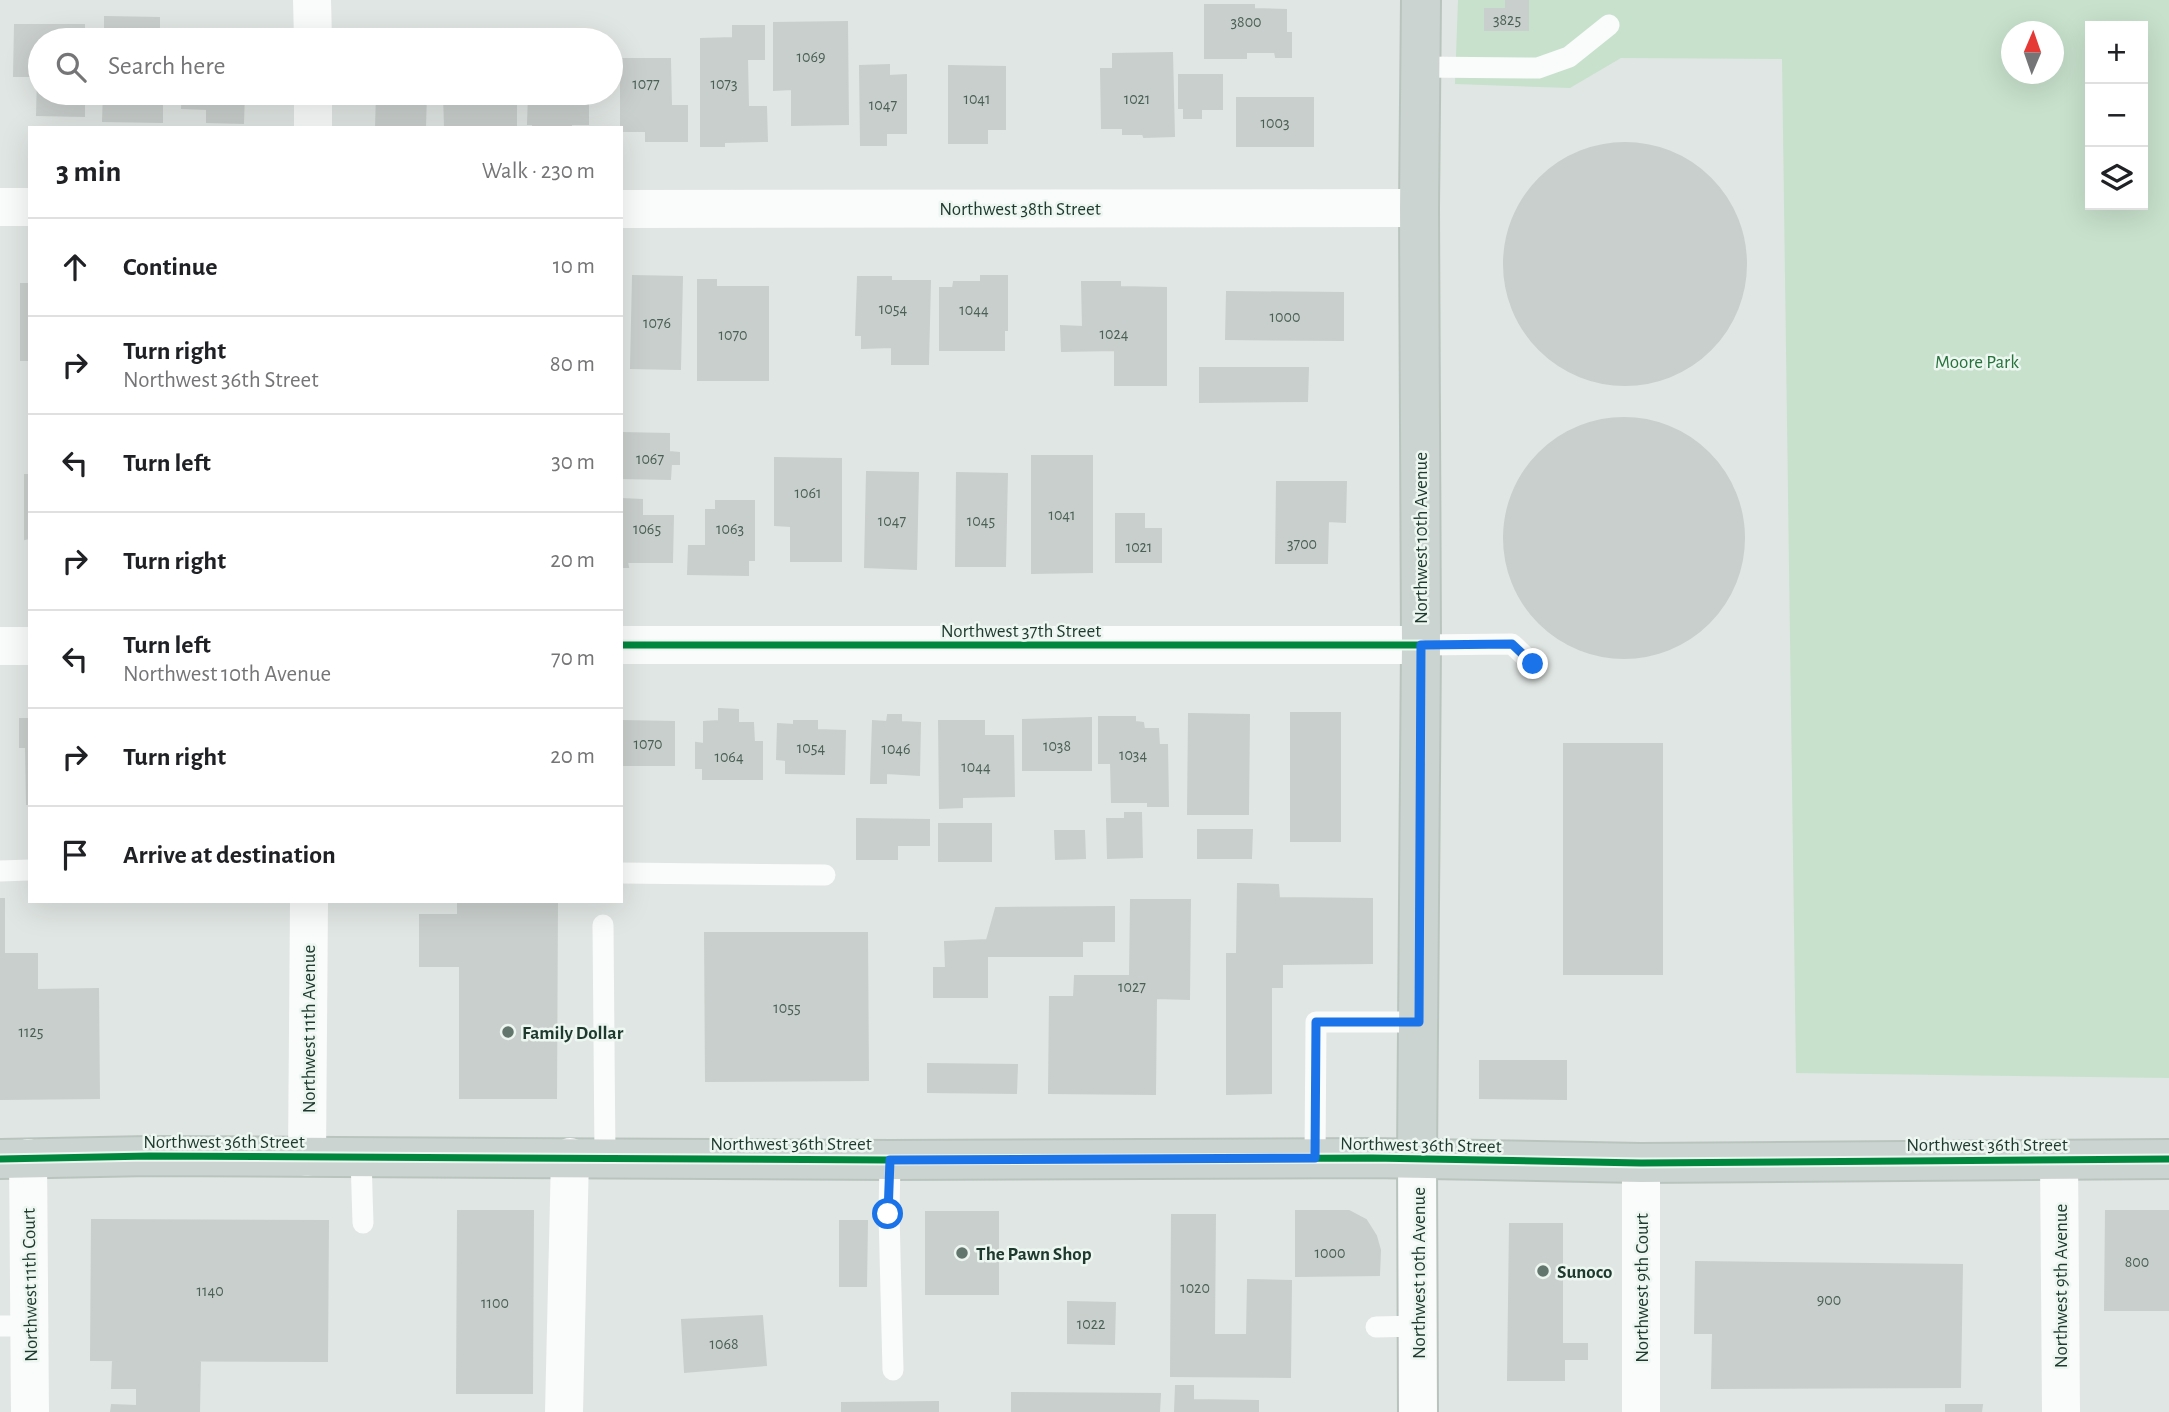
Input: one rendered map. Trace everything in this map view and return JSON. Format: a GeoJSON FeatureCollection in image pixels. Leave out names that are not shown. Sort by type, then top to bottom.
{"type":"FeatureCollection","features":[{"type":"Feature","properties":{"kind":"main road","name":"Northwest 10th Avenue"},"geometry":{"type":"LineString","coordinates":[[1418,1159],[1421,0]]}},
{"type":"Feature","properties":{"kind":"main road","name":"Northwest 36th Street"},"geometry":{"type":"LineString","coordinates":[[14,1158],[1315,1158],[1641,1163],[2169,1159]]}},
{"type":"Feature","properties":{"kind":"street"},"geometry":{"type":"LineString","coordinates":[[312,0],[313,28]]}},
{"type":"Feature","properties":{"kind":"street"},"geometry":{"type":"LineString","coordinates":[[313,105],[313,126]]}},
{"type":"Feature","properties":{"kind":"street"},"geometry":{"type":"LineString","coordinates":[[0,207],[28,207]]}},
{"type":"Feature","properties":{"kind":"street","name":"Northwest 38th Street"},"geometry":{"type":"LineString","coordinates":[[623,209],[1419,208]]}},
{"type":"Feature","properties":{"kind":"street","name":"Northwest 37th Street"},"geometry":{"type":"LineString","coordinates":[[623,645],[1421,645]]}},
{"type":"Feature","properties":{"kind":"street"},"geometry":{"type":"LineString","coordinates":[[0,646],[28,646]]}},
{"type":"Feature","properties":{"kind":"street","name":"Northwest 11th Avenue"},"geometry":{"type":"LineString","coordinates":[[307,1157],[309,903]]}},
{"type":"Feature","properties":{"kind":"street"},"geometry":{"type":"LineString","coordinates":[[564,1412],[587,1157]]}},
{"type":"Feature","properties":{"kind":"street","name":"Northwest 11th Court"},"geometry":{"type":"LineString","coordinates":[[14,1158],[15,1326],[30,1412]]}},
{"type":"Feature","properties":{"kind":"street","name":"Northwest 10th Avenue"},"geometry":{"type":"LineString","coordinates":[[1418,1159],[1418,1412]]}},
{"type":"Feature","properties":{"kind":"street","name":"Northwest 9th Avenue"},"geometry":{"type":"LineString","coordinates":[[2059,1159],[2061,1412]]}},
{"type":"Feature","properties":{"kind":"street","name":"Northwest 9th Court"},"geometry":{"type":"LineString","coordinates":[[1641,1163],[1641,1412]]}},
{"type":"Feature","properties":{"kind":"lane"},"geometry":{"type":"LineString","coordinates":[[1420,67],[1538,68],[1569,57],[1609,25]]}},
{"type":"Feature","properties":{"kind":"lane"},"geometry":{"type":"LineString","coordinates":[[1421,645],[1512,644],[1533,664]]}},
{"type":"Feature","properties":{"kind":"lane"},"geometry":{"type":"LineString","coordinates":[[0,871],[28,870]]}},
{"type":"Feature","properties":{"kind":"lane"},"geometry":{"type":"LineString","coordinates":[[623,873],[825,875]]}},
{"type":"Feature","properties":{"kind":"lane"},"geometry":{"type":"LineString","coordinates":[[587,1157],[603,925]]}},
{"type":"Feature","properties":{"kind":"lane"},"geometry":{"type":"LineString","coordinates":[[1315,1158],[1316,1022],[1419,1022]]}},
{"type":"Feature","properties":{"kind":"lane"},"geometry":{"type":"LineString","coordinates":[[361,1158],[363,1223]]}},
{"type":"Feature","properties":{"kind":"lane"},"geometry":{"type":"LineString","coordinates":[[890,1160],[888,1214],[893,1370]]}},
{"type":"Feature","properties":{"kind":"lane"},"geometry":{"type":"LineString","coordinates":[[1376,1327],[1418,1326]]}},
{"type":"Feature","properties":{"kind":"green space","name":"Moore Park"},"geometry":{"type":"Polygon","coordinates":[[[1458,0],[2169,0],[2169,1078],[1796,1073],[1782,59],[1621,58],[1570,88],[1455,84],[1458,0]]]}},
{"type":"Feature","properties":{"kind":"building"},"geometry":{"type":"Polygon","coordinates":[[[1506,0],[1528,0],[1528,30],[1485,30],[1485,9],[1506,9],[1506,0]]]}},
{"type":"Feature","properties":{"kind":"building"},"geometry":{"type":"Polygon","coordinates":[[[1205,5],[1254,5],[1254,9],[1286,10],[1286,33],[1291,33],[1291,57],[1276,57],[1275,52],[1246,52],[1246,58],[1205,58],[1205,5]]]}},
{"type":"Feature","properties":{"kind":"building"},"geometry":{"type":"Polygon","coordinates":[[[105,17],[159,18],[159,28],[105,28],[105,17]]]}},
{"type":"Feature","properties":{"kind":"building"},"geometry":{"type":"Polygon","coordinates":[[[847,22],[848,124],[792,125],[792,89],[774,90],[774,23],[847,22]]]}},
{"type":"Feature","properties":{"kind":"building"},"geometry":{"type":"Polygon","coordinates":[[[15,25],[84,25],[84,28],[28,28],[28,76],[14,76],[15,25]]]}},
{"type":"Feature","properties":{"kind":"building"},"geometry":{"type":"Polygon","coordinates":[[[733,26],[764,26],[764,59],[747,59],[748,107],[766,107],[767,141],[724,142],[724,146],[701,146],[701,39],[733,38],[733,26]]]}},
{"type":"Feature","properties":{"kind":"building"},"geometry":{"type":"Polygon","coordinates":[[[1172,53],[1174,136],[1144,137],[1143,134],[1123,134],[1123,128],[1102,128],[1101,69],[1113,69],[1113,54],[1172,53]]]}},
{"type":"Feature","properties":{"kind":"building"},"geometry":{"type":"Polygon","coordinates":[[[623,59],[670,59],[671,106],[687,106],[687,141],[646,141],[646,131],[623,131],[623,59]]]}},
{"type":"Feature","properties":{"kind":"building"},"geometry":{"type":"Polygon","coordinates":[[[889,65],[889,76],[906,75],[906,133],[886,133],[886,145],[861,145],[860,66],[889,65]]]}},
{"type":"Feature","properties":{"kind":"building"},"geometry":{"type":"Polygon","coordinates":[[[949,66],[1005,67],[1005,129],[987,129],[987,143],[949,143],[949,66]]]}},
{"type":"Feature","properties":{"kind":"building"},"geometry":{"type":"Polygon","coordinates":[[[1179,75],[1222,75],[1222,109],[1201,109],[1201,118],[1184,118],[1184,108],[1179,108],[1179,75]]]}},
{"type":"Feature","properties":{"kind":"building"},"geometry":{"type":"Polygon","coordinates":[[[1237,98],[1313,98],[1313,146],[1237,146],[1237,98]]]}},
{"type":"Feature","properties":{"kind":"building"},"geometry":{"type":"Polygon","coordinates":[[[37,105],[84,105],[84,116],[37,115],[37,105]]]}},
{"type":"Feature","properties":{"kind":"building"},"geometry":{"type":"Polygon","coordinates":[[[104,105],[162,105],[162,122],[103,121],[104,105]]]}},
{"type":"Feature","properties":{"kind":"building"},"geometry":{"type":"Polygon","coordinates":[[[182,105],[244,105],[243,123],[207,122],[207,109],[182,108],[182,105]]]}},
{"type":"Feature","properties":{"kind":"building"},"geometry":{"type":"Polygon","coordinates":[[[377,105],[426,105],[425,126],[376,126],[377,105]]]}},
{"type":"Feature","properties":{"kind":"building"},"geometry":{"type":"Polygon","coordinates":[[[444,105],[516,105],[516,126],[445,126],[444,105]]]}},
{"type":"Feature","properties":{"kind":"building"},"geometry":{"type":"Polygon","coordinates":[[[529,105],[588,105],[588,124],[528,124],[529,105]]]}},
{"type":"Feature","properties":{"kind":"building"},"geometry":{"type":"Polygon","coordinates":[[[1625,143],[1649,146],[1682,158],[1702,171],[1718,187],[1731,207],[1740,229],[1746,264],[1743,288],[1731,321],[1718,341],[1702,357],[1682,370],[1660,379],[1625,385],[1601,382],[1568,370],[1548,357],[1532,341],[1519,321],[1510,299],[1504,264],[1507,240],[1519,207],[1532,187],[1548,171],[1568,158],[1590,149],[1625,143]]]}},
{"type":"Feature","properties":{"kind":"building"},"geometry":{"type":"Polygon","coordinates":[[[633,276],[682,277],[680,369],[631,368],[633,276]]]}},
{"type":"Feature","properties":{"kind":"building"},"geometry":{"type":"Polygon","coordinates":[[[981,276],[1007,276],[1007,330],[1004,330],[1004,350],[940,350],[940,288],[953,288],[954,282],[981,282],[981,276]]]}},
{"type":"Feature","properties":{"kind":"building"},"geometry":{"type":"Polygon","coordinates":[[[858,277],[891,277],[891,281],[930,281],[928,364],[892,364],[892,347],[862,348],[862,335],[856,335],[858,277]]]}},
{"type":"Feature","properties":{"kind":"building"},"geometry":{"type":"Polygon","coordinates":[[[698,280],[716,280],[716,287],[768,287],[768,380],[698,380],[698,280]]]}},
{"type":"Feature","properties":{"kind":"building"},"geometry":{"type":"Polygon","coordinates":[[[1082,282],[1120,282],[1120,287],[1166,288],[1166,385],[1115,385],[1115,350],[1062,351],[1061,326],[1083,327],[1082,282]]]}},
{"type":"Feature","properties":{"kind":"building"},"geometry":{"type":"Polygon","coordinates":[[[21,284],[28,284],[28,360],[21,360],[21,284]]]}},
{"type":"Feature","properties":{"kind":"building"},"geometry":{"type":"Polygon","coordinates":[[[1227,292],[1343,293],[1343,340],[1226,339],[1227,292]]]}},
{"type":"Feature","properties":{"kind":"building"},"geometry":{"type":"Polygon","coordinates":[[[1200,368],[1308,368],[1307,401],[1200,402],[1200,368]]]}},
{"type":"Feature","properties":{"kind":"building"},"geometry":{"type":"Polygon","coordinates":[[[1612,418],[1636,418],[1681,432],[1709,453],[1724,471],[1735,492],[1742,515],[1742,561],[1735,584],[1724,605],[1709,623],[1681,644],[1659,653],[1636,658],[1612,658],[1567,644],[1548,631],[1531,614],[1518,595],[1509,573],[1504,550],[1504,526],[1518,481],[1531,462],[1548,445],[1567,432],[1589,423],[1612,418]]]}},
{"type":"Feature","properties":{"kind":"building"},"geometry":{"type":"Polygon","coordinates":[[[623,433],[669,434],[669,452],[679,453],[679,464],[671,464],[670,479],[623,478],[623,433]]]}},
{"type":"Feature","properties":{"kind":"building"},"geometry":{"type":"Polygon","coordinates":[[[1032,456],[1092,456],[1092,572],[1032,573],[1032,456]]]}},
{"type":"Feature","properties":{"kind":"building"},"geometry":{"type":"Polygon","coordinates":[[[775,458],[841,459],[841,561],[791,561],[791,526],[775,525],[775,458]]]}},
{"type":"Feature","properties":{"kind":"building"},"geometry":{"type":"Polygon","coordinates":[[[867,472],[918,473],[916,569],[865,567],[867,472]]]}},
{"type":"Feature","properties":{"kind":"building"},"geometry":{"type":"Polygon","coordinates":[[[957,473],[1007,474],[1005,566],[956,566],[957,473]]]}},
{"type":"Feature","properties":{"kind":"building"},"geometry":{"type":"Polygon","coordinates":[[[25,475],[28,475],[28,538],[25,539],[25,475]]]}},
{"type":"Feature","properties":{"kind":"building"},"geometry":{"type":"Polygon","coordinates":[[[1277,482],[1346,482],[1345,522],[1328,521],[1327,563],[1276,563],[1277,482]]]}},
{"type":"Feature","properties":{"kind":"building"},"geometry":{"type":"Polygon","coordinates":[[[623,499],[642,500],[642,516],[673,516],[672,562],[627,562],[628,567],[623,567],[623,499]]]}},
{"type":"Feature","properties":{"kind":"building"},"geometry":{"type":"Polygon","coordinates":[[[716,501],[754,501],[754,560],[748,560],[748,575],[688,574],[689,546],[706,546],[706,510],[716,510],[716,501]]]}},
{"type":"Feature","properties":{"kind":"building"},"geometry":{"type":"Polygon","coordinates":[[[1116,514],[1144,514],[1144,529],[1161,529],[1161,562],[1116,562],[1116,514]]]}},
{"type":"Feature","properties":{"kind":"building"},"geometry":{"type":"Polygon","coordinates":[[[719,709],[738,710],[738,723],[753,723],[754,742],[762,742],[762,779],[703,779],[703,768],[696,768],[696,743],[704,744],[704,722],[719,721],[719,709]]]}},
{"type":"Feature","properties":{"kind":"building"},"geometry":{"type":"Polygon","coordinates":[[[1291,713],[1340,713],[1340,841],[1291,841],[1291,713]]]}},
{"type":"Feature","properties":{"kind":"building"},"geometry":{"type":"Polygon","coordinates":[[[1189,714],[1249,715],[1248,814],[1188,814],[1189,714]]]}},
{"type":"Feature","properties":{"kind":"building"},"geometry":{"type":"Polygon","coordinates":[[[888,715],[901,715],[901,722],[920,723],[919,775],[886,773],[886,783],[871,783],[873,721],[887,722],[888,715]]]}},
{"type":"Feature","properties":{"kind":"building"},"geometry":{"type":"Polygon","coordinates":[[[1099,717],[1135,717],[1135,722],[1143,723],[1144,729],[1158,729],[1159,745],[1167,745],[1168,806],[1148,806],[1148,802],[1112,802],[1111,763],[1099,763],[1099,717]]]}},
{"type":"Feature","properties":{"kind":"building"},"geometry":{"type":"Polygon","coordinates":[[[1091,718],[1091,770],[1023,770],[1023,720],[1091,718]]]}},
{"type":"Feature","properties":{"kind":"building"},"geometry":{"type":"Polygon","coordinates":[[[20,719],[28,719],[28,804],[26,747],[20,747],[20,719]]]}},
{"type":"Feature","properties":{"kind":"building"},"geometry":{"type":"Polygon","coordinates":[[[623,721],[674,722],[674,765],[623,765],[623,721]]]}},
{"type":"Feature","properties":{"kind":"building"},"geometry":{"type":"Polygon","coordinates":[[[794,721],[817,721],[817,730],[845,731],[844,774],[786,773],[786,760],[777,759],[778,724],[794,725],[794,721]]]}},
{"type":"Feature","properties":{"kind":"building"},"geometry":{"type":"Polygon","coordinates":[[[939,721],[984,721],[984,736],[1013,736],[1014,796],[962,797],[962,807],[940,808],[939,721]]]}},
{"type":"Feature","properties":{"kind":"building"},"geometry":{"type":"Polygon","coordinates":[[[1564,744],[1662,744],[1662,974],[1564,974],[1564,744]]]}},
{"type":"Feature","properties":{"kind":"building"},"geometry":{"type":"Polygon","coordinates":[[[1125,813],[1141,813],[1142,857],[1108,858],[1107,819],[1125,819],[1125,813]]]}},
{"type":"Feature","properties":{"kind":"building"},"geometry":{"type":"Polygon","coordinates":[[[857,819],[929,820],[929,845],[897,845],[897,859],[857,859],[857,819]]]}},
{"type":"Feature","properties":{"kind":"building"},"geometry":{"type":"Polygon","coordinates":[[[939,824],[991,824],[991,861],[939,861],[939,824]]]}},
{"type":"Feature","properties":{"kind":"building"},"geometry":{"type":"Polygon","coordinates":[[[1198,830],[1252,830],[1251,858],[1198,858],[1198,830]]]}},
{"type":"Feature","properties":{"kind":"building"},"geometry":{"type":"Polygon","coordinates":[[[1055,831],[1084,831],[1085,858],[1056,859],[1055,831]]]}},
{"type":"Feature","properties":{"kind":"building"},"geometry":{"type":"Polygon","coordinates":[[[1238,884],[1278,885],[1279,898],[1372,899],[1372,963],[1282,964],[1282,987],[1271,987],[1271,1093],[1227,1094],[1227,954],[1237,954],[1238,884]]]}},
{"type":"Feature","properties":{"kind":"building"},"geometry":{"type":"Polygon","coordinates":[[[0,899],[4,899],[4,954],[37,954],[37,990],[98,989],[99,1098],[0,1099],[0,899]]]}},
{"type":"Feature","properties":{"kind":"building"},"geometry":{"type":"Polygon","coordinates":[[[1131,900],[1190,900],[1189,999],[1156,998],[1155,1094],[1049,1093],[1050,997],[1074,997],[1075,976],[1130,976],[1131,900]]]}},
{"type":"Feature","properties":{"kind":"building","name":"Family Dollar"},"geometry":{"type":"Polygon","coordinates":[[[458,903],[557,903],[556,1098],[460,1098],[460,966],[420,966],[420,915],[458,915],[458,903]]]}},
{"type":"Feature","properties":{"kind":"building"},"geometry":{"type":"Polygon","coordinates":[[[1114,907],[1114,941],[1082,941],[1082,956],[987,956],[987,997],[934,997],[934,968],[946,968],[945,942],[987,940],[996,908],[1114,907]]]}},
{"type":"Feature","properties":{"kind":"building"},"geometry":{"type":"Polygon","coordinates":[[[705,933],[867,933],[868,1080],[706,1081],[705,933]]]}},
{"type":"Feature","properties":{"kind":"building"},"geometry":{"type":"Polygon","coordinates":[[[1480,1061],[1566,1061],[1566,1099],[1480,1098],[1480,1061]]]}},
{"type":"Feature","properties":{"kind":"building"},"geometry":{"type":"Polygon","coordinates":[[[928,1064],[1017,1065],[1016,1093],[928,1092],[928,1064]]]}},
{"type":"Feature","properties":{"kind":"building"},"geometry":{"type":"Polygon","coordinates":[[[458,1211],[533,1211],[532,1393],[457,1393],[458,1211]]]}},
{"type":"Feature","properties":{"kind":"building"},"geometry":{"type":"Polygon","coordinates":[[[1296,1211],[1349,1211],[1366,1220],[1376,1236],[1380,1250],[1379,1275],[1296,1276],[1296,1211]]]}},
{"type":"Feature","properties":{"kind":"building"},"geometry":{"type":"Polygon","coordinates":[[[2106,1211],[2169,1211],[2169,1310],[2105,1310],[2106,1211]]]}},
{"type":"Feature","properties":{"kind":"building","name":"The Pawn Shop"},"geometry":{"type":"Polygon","coordinates":[[[926,1212],[998,1212],[998,1294],[926,1294],[926,1212]]]}},
{"type":"Feature","properties":{"kind":"building"},"geometry":{"type":"Polygon","coordinates":[[[1172,1215],[1215,1215],[1214,1335],[1247,1335],[1248,1280],[1291,1281],[1290,1377],[1171,1376],[1172,1215]]]}},
{"type":"Feature","properties":{"kind":"building"},"geometry":{"type":"Polygon","coordinates":[[[92,1220],[328,1221],[327,1361],[91,1360],[92,1220]]]}},
{"type":"Feature","properties":{"kind":"building"},"geometry":{"type":"Polygon","coordinates":[[[840,1221],[867,1221],[866,1286],[840,1286],[840,1221]]]}},
{"type":"Feature","properties":{"kind":"building"},"geometry":{"type":"Polygon","coordinates":[[[1510,1224],[1562,1224],[1562,1344],[1587,1344],[1587,1359],[1564,1359],[1564,1380],[1508,1380],[1510,1224]]]}},
{"type":"Feature","properties":{"kind":"building"},"geometry":{"type":"Polygon","coordinates":[[[1696,1262],[1962,1265],[1960,1387],[1712,1388],[1713,1333],[1695,1333],[1696,1262]]]}},
{"type":"Feature","properties":{"kind":"building"},"geometry":{"type":"Polygon","coordinates":[[[1068,1302],[1115,1303],[1114,1344],[1068,1343],[1068,1302]]]}},
{"type":"Feature","properties":{"kind":"building"},"geometry":{"type":"Polygon","coordinates":[[[762,1316],[766,1365],[685,1372],[682,1320],[762,1316]]]}},
{"type":"Feature","properties":{"kind":"building"},"geometry":{"type":"Polygon","coordinates":[[[113,1360],[200,1360],[199,1412],[111,1412],[112,1405],[137,1406],[137,1388],[112,1388],[113,1360]]]}},
{"type":"Feature","properties":{"kind":"building"},"geometry":{"type":"Polygon","coordinates":[[[1176,1386],[1193,1386],[1193,1400],[1258,1401],[1258,1412],[1175,1412],[1176,1386]]]}},
{"type":"Feature","properties":{"kind":"building"},"geometry":{"type":"Polygon","coordinates":[[[1012,1393],[1160,1394],[1159,1412],[1012,1412],[1012,1393]]]}},
{"type":"Feature","properties":{"kind":"building"},"geometry":{"type":"Polygon","coordinates":[[[938,1402],[938,1412],[842,1412],[842,1403],[938,1402]]]}},
{"type":"Feature","properties":{"kind":"building"},"geometry":{"type":"Polygon","coordinates":[[[1946,1405],[1982,1405],[1981,1412],[1946,1412],[1946,1405]]]}},
{"type":"Feature","properties":{"kind":"cycle path"},"geometry":{"type":"LineString","coordinates":[[623,645],[1421,645]]}},
{"type":"Feature","properties":{"kind":"cycle path"},"geometry":{"type":"LineString","coordinates":[[0,1159],[149,1156],[890,1160],[1372,1158],[1641,1163],[2169,1159]]}},
{"type":"Feature","properties":{"kind":"place","name":"Family Dollar"},"geometry":{"type":"Point","coordinates":[508,1032]}},
{"type":"Feature","properties":{"kind":"place","name":"The Pawn Shop"},"geometry":{"type":"Point","coordinates":[962,1253]}},
{"type":"Feature","properties":{"kind":"place","name":"Sunoco"},"geometry":{"type":"Point","coordinates":[1543,1271]}},
{"type":"Feature","properties":{"kind":"route"},"geometry":{"type":"LineString","coordinates":[[888,1214],[890,1160],[1315,1158],[1316,1022],[1419,1022],[1421,645],[1512,644],[1533,664]]}}]}
